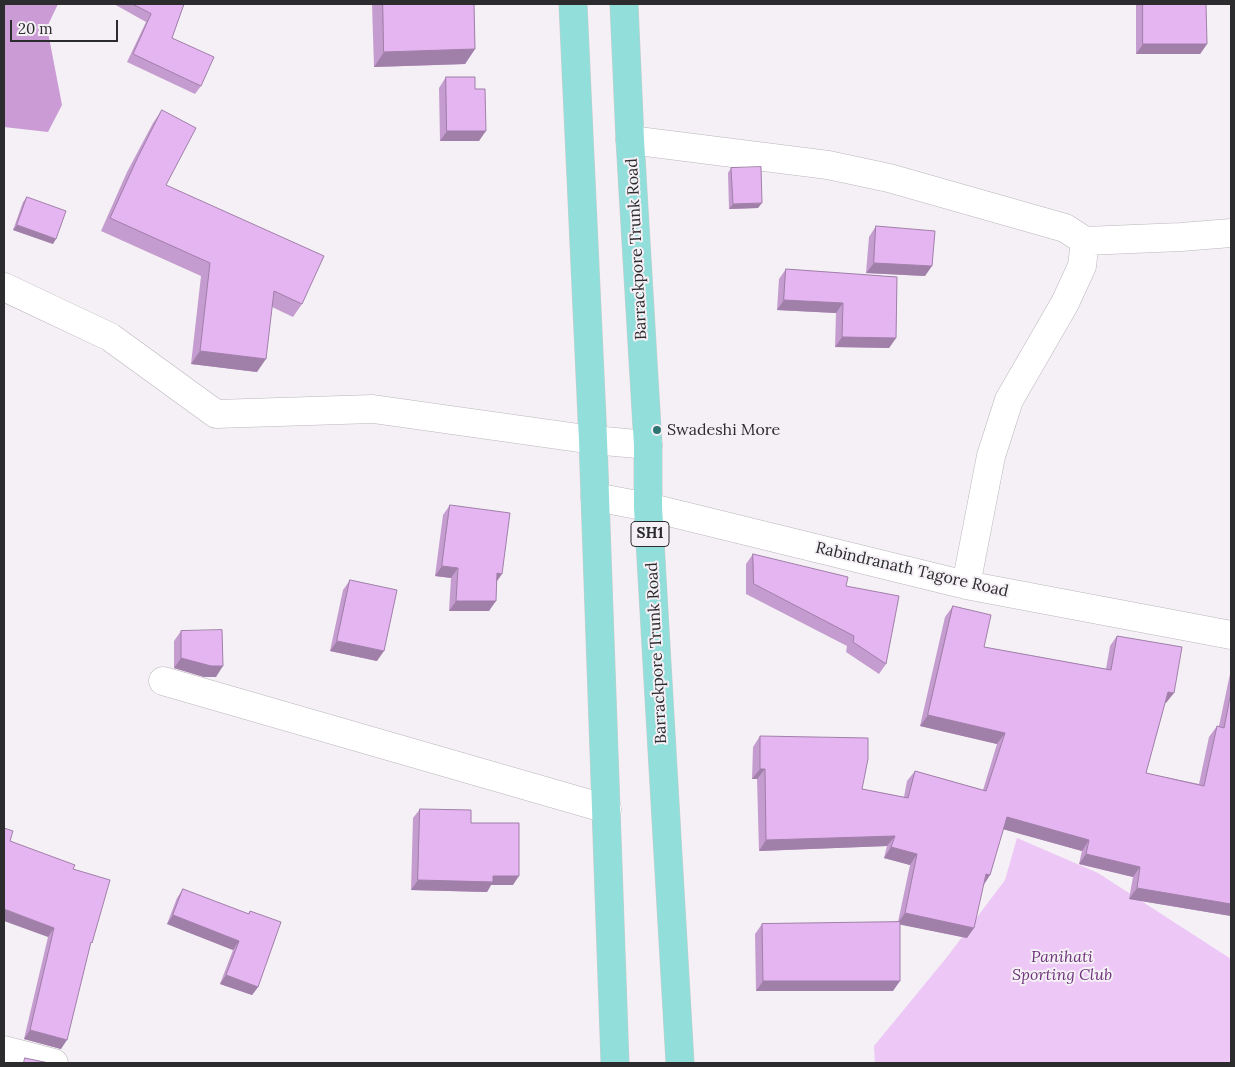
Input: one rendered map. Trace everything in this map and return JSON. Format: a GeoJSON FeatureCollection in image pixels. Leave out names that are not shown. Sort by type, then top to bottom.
{"type":"FeatureCollection","features":[{"type":"Feature","properties":{"kind":"main road"},"geometry":{"type":"LineString","coordinates":[[572,4],[593,440],[615,1063]]}},
{"type":"Feature","properties":{"kind":"main road","name":"Barrackpore Trunk Road"},"geometry":{"type":"LineString","coordinates":[[624,4],[648,445],[648,507],[680,1063]]}},
{"type":"Feature","properties":{"kind":"street"},"geometry":{"type":"LineString","coordinates":[[630,140],[828,165],[889,178],[1065,228],[1085,241],[1231,233]]}},
{"type":"Feature","properties":{"kind":"street"},"geometry":{"type":"LineString","coordinates":[[966,585],[991,456],[1008,400],[1065,303],[1082,266],[1085,241]]}},
{"type":"Feature","properties":{"kind":"street"},"geometry":{"type":"LineString","coordinates":[[4,287],[110,337],[216,414],[373,409],[593,440],[648,445]]}},
{"type":"Feature","properties":{"kind":"street","name":"Rabindranath Tagore Road"},"geometry":{"type":"LineString","coordinates":[[595,497],[648,507],[966,585],[1231,635]]}},
{"type":"Feature","properties":{"kind":"street"},"geometry":{"type":"LineString","coordinates":[[163,681],[607,809]]}},
{"type":"Feature","properties":{"kind":"street"},"geometry":{"type":"LineString","coordinates":[[4,1050],[54,1063]]}},
{"type":"Feature","properties":{"kind":"green space","name":"Panihati Sporting Club"},"geometry":{"type":"Polygon","coordinates":[[[1017,838],[1098,873],[1231,959],[1231,1063],[875,1063],[874,1046],[947,957],[1005,880],[1017,838]]]}},
{"type":"Feature","properties":{"kind":"shaded area"},"geometry":{"type":"Polygon","coordinates":[[[4,4],[58,4],[47,27],[62,105],[48,132],[4,127],[4,4]]]}},
{"type":"Feature","properties":{"kind":"building"},"geometry":{"type":"Polygon","coordinates":[[[133,4],[184,4],[172,38],[214,57],[201,86],[133,54],[151,14],[133,4]]]}},
{"type":"Feature","properties":{"kind":"building"},"geometry":{"type":"Polygon","coordinates":[[[383,4],[474,4],[475,49],[384,52],[383,4]]]}},
{"type":"Feature","properties":{"kind":"building"},"geometry":{"type":"Polygon","coordinates":[[[1143,4],[1206,4],[1207,44],[1143,44],[1143,4]]]}},
{"type":"Feature","properties":{"kind":"building"},"geometry":{"type":"Polygon","coordinates":[[[446,77],[475,77],[475,89],[485,89],[486,131],[447,131],[446,77]]]}},
{"type":"Feature","properties":{"kind":"building"},"geometry":{"type":"Polygon","coordinates":[[[162,110],[196,128],[166,185],[324,256],[302,304],[274,291],[266,359],[200,351],[210,263],[110,218],[162,110]]]}},
{"type":"Feature","properties":{"kind":"building"},"geometry":{"type":"Polygon","coordinates":[[[761,167],[762,203],[733,204],[731,168],[761,167]]]}},
{"type":"Feature","properties":{"kind":"building"},"geometry":{"type":"Polygon","coordinates":[[[27,197],[66,211],[56,239],[17,225],[27,197]]]}},
{"type":"Feature","properties":{"kind":"building"},"geometry":{"type":"Polygon","coordinates":[[[876,226],[935,231],[932,266],[874,263],[876,226]]]}},
{"type":"Feature","properties":{"kind":"building"},"geometry":{"type":"Polygon","coordinates":[[[786,269],[897,277],[896,338],[842,337],[843,303],[784,300],[786,269]]]}},
{"type":"Feature","properties":{"kind":"building"},"geometry":{"type":"Polygon","coordinates":[[[450,505],[510,513],[502,574],[497,573],[496,601],[456,601],[458,568],[442,566],[450,505]]]}},
{"type":"Feature","properties":{"kind":"building"},"geometry":{"type":"Polygon","coordinates":[[[753,554],[848,577],[846,586],[899,596],[886,664],[853,642],[854,636],[754,584],[753,554]]]}},
{"type":"Feature","properties":{"kind":"building"},"geometry":{"type":"Polygon","coordinates":[[[350,580],[397,590],[384,651],[337,641],[350,580]]]}},
{"type":"Feature","properties":{"kind":"building"},"geometry":{"type":"Polygon","coordinates":[[[953,606],[991,615],[984,647],[1111,670],[1117,636],[1182,647],[1174,693],[1168,692],[1146,773],[1204,786],[1217,726],[1224,728],[1231,692],[1231,904],[1137,888],[1140,867],[1086,854],[1089,840],[1007,817],[990,875],[986,874],[974,928],[905,913],[917,854],[891,847],[895,836],[766,840],[765,769],[760,769],[760,736],[868,738],[868,759],[862,789],[908,798],[915,771],[986,791],[1005,733],[928,715],[953,606]]]}},
{"type":"Feature","properties":{"kind":"building"},"geometry":{"type":"Polygon","coordinates":[[[222,630],[223,666],[211,666],[181,658],[181,631],[222,630]]]}},
{"type":"Feature","properties":{"kind":"building"},"geometry":{"type":"Polygon","coordinates":[[[420,809],[471,810],[471,823],[519,823],[519,876],[493,876],[493,882],[418,880],[420,809]]]}},
{"type":"Feature","properties":{"kind":"building"},"geometry":{"type":"Polygon","coordinates":[[[4,828],[13,831],[10,841],[75,865],[73,869],[110,880],[91,942],[67,1040],[30,1030],[54,928],[4,909],[4,828]]]}},
{"type":"Feature","properties":{"kind":"building"},"geometry":{"type":"Polygon","coordinates":[[[183,889],[249,914],[250,911],[281,922],[258,987],[226,975],[239,941],[173,915],[183,889]]]}},
{"type":"Feature","properties":{"kind":"building"},"geometry":{"type":"Polygon","coordinates":[[[900,922],[900,981],[763,981],[762,924],[900,922]]]}},
{"type":"Feature","properties":{"kind":"building"},"geometry":{"type":"Polygon","coordinates":[[[25,1058],[49,1063],[24,1063],[25,1058]]]}},
{"type":"Feature","properties":{"kind":"place","name":"Swadeshi More"},"geometry":{"type":"Point","coordinates":[657,430]}}]}
